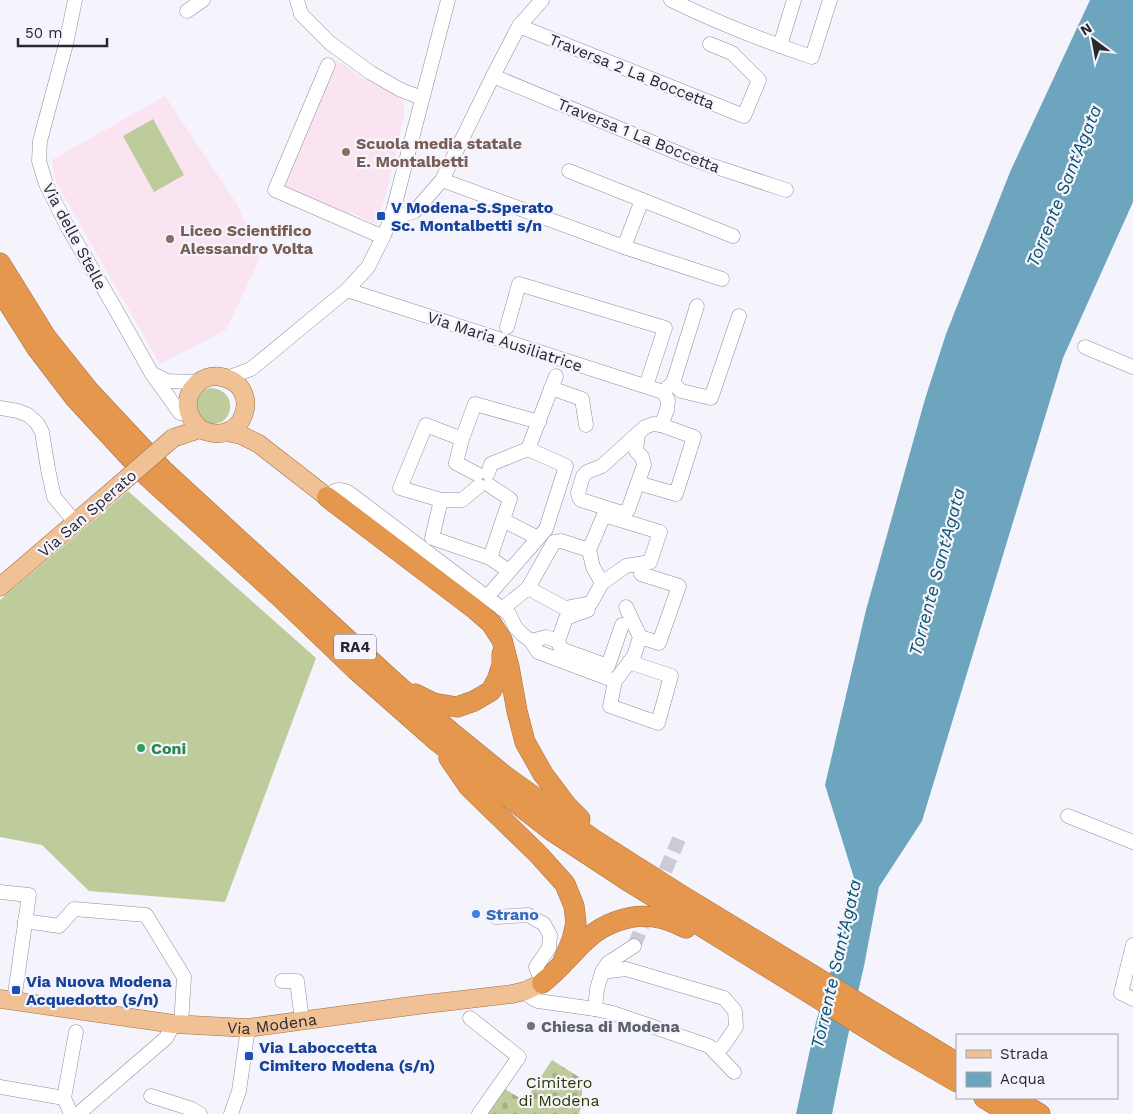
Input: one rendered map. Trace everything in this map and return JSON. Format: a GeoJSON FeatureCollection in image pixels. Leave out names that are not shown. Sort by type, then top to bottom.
{"type":"FeatureCollection","features":[{"type":"Feature","properties":{"kind":"highway","name":"RA4"},"geometry":{"type":"LineString","coordinates":[[0,263],[46,337],[90,392],[163,470],[395,684],[452,733],[505,776],[593,839],[673,890],[775,961],[905,1042],[956,1081]]}},
{"type":"Feature","properties":{"kind":"highway","name":"RA4"},"geometry":{"type":"LineString","coordinates":[[0,290],[36,347],[75,398],[148,477],[280,597],[355,669],[438,742],[552,831],[625,880],[706,929],[775,961]]}},
{"type":"Feature","properties":{"kind":"highway"},"geometry":{"type":"LineString","coordinates":[[327,497],[491,623],[502,640],[509,667],[516,711],[525,742],[543,774],[567,806],[586,824],[593,839]]}},
{"type":"Feature","properties":{"kind":"highway"},"geometry":{"type":"LineString","coordinates":[[395,684],[433,703],[457,707],[474,701],[491,691],[497,680],[502,665],[502,640]]}},
{"type":"Feature","properties":{"kind":"highway"},"geometry":{"type":"LineString","coordinates":[[438,742],[469,787],[538,854],[565,884],[574,906],[576,923],[572,940],[561,966]]}},
{"type":"Feature","properties":{"kind":"highway"},"geometry":{"type":"LineString","coordinates":[[533,987],[561,966],[586,939],[619,921],[639,916],[652,916],[667,919],[688,928],[706,929]]}},
{"type":"Feature","properties":{"kind":"highway","name":"RA4"},"geometry":{"type":"LineString","coordinates":[[905,1042],[956,1063]]}},
{"type":"Feature","properties":{"kind":"highway"},"geometry":{"type":"LineString","coordinates":[[986,1099],[1010,1114]]}},
{"type":"Feature","properties":{"kind":"highway"},"geometry":{"type":"LineString","coordinates":[[1015,1099],[1040,1114]]}},
{"type":"Feature","properties":{"kind":"main road"},"geometry":{"type":"LineString","coordinates":[[218,376],[227,378],[239,387],[243,394],[246,408],[244,414],[234,428],[217,434],[208,433],[200,429],[193,422],[187,405],[189,396],[193,388],[200,381],[208,377],[218,376]]}},
{"type":"Feature","properties":{"kind":"main road"},"geometry":{"type":"LineString","coordinates":[[173,438],[189,414]]}},
{"type":"Feature","properties":{"kind":"main road"},"geometry":{"type":"LineString","coordinates":[[244,414],[249,429],[259,444]]}},
{"type":"Feature","properties":{"kind":"main road"},"geometry":{"type":"LineString","coordinates":[[173,438],[200,429]]}},
{"type":"Feature","properties":{"kind":"main road"},"geometry":{"type":"LineString","coordinates":[[226,432],[241,435],[259,444],[327,497]]}},
{"type":"Feature","properties":{"kind":"main road","name":"Via San Sperato"},"geometry":{"type":"LineString","coordinates":[[0,587],[120,486],[173,438]]}},
{"type":"Feature","properties":{"kind":"main road","name":"Via Modena"},"geometry":{"type":"LineString","coordinates":[[7,1000],[177,1024],[248,1028],[512,994],[533,987]]}},
{"type":"Feature","properties":{"kind":"street","name":"Via delle Stelle"},"geometry":{"type":"LineString","coordinates":[[75,0],[66,44],[40,142],[39,162],[46,184],[67,226],[152,374],[180,413],[189,414]]}},
{"type":"Feature","properties":{"kind":"street"},"geometry":{"type":"LineString","coordinates":[[187,11],[203,0]]}},
{"type":"Feature","properties":{"kind":"street"},"geometry":{"type":"LineString","coordinates":[[297,0],[301,14],[330,43],[371,73],[401,90],[422,98]]}},
{"type":"Feature","properties":{"kind":"street"},"geometry":{"type":"LineString","coordinates":[[227,378],[250,369],[346,290],[368,267],[391,218],[448,0]]}},
{"type":"Feature","properties":{"kind":"street"},"geometry":{"type":"LineString","coordinates":[[391,218],[416,211],[442,180],[519,26],[542,0]]}},
{"type":"Feature","properties":{"kind":"street"},"geometry":{"type":"LineString","coordinates":[[671,0],[697,13],[812,57],[830,0]]}},
{"type":"Feature","properties":{"kind":"street"},"geometry":{"type":"LineString","coordinates":[[780,46],[794,0]]}},
{"type":"Feature","properties":{"kind":"street","name":"Traversa 2 La Boccetta"},"geometry":{"type":"LineString","coordinates":[[519,26],[744,116],[759,80],[732,53],[710,44]]}},
{"type":"Feature","properties":{"kind":"street"},"geometry":{"type":"LineString","coordinates":[[328,65],[275,190],[383,237]]}},
{"type":"Feature","properties":{"kind":"street","name":"Traversa 1 La Boccetta"},"geometry":{"type":"LineString","coordinates":[[493,76],[695,160],[786,190]]}},
{"type":"Feature","properties":{"kind":"street"},"geometry":{"type":"LineString","coordinates":[[569,171],[734,236]]}},
{"type":"Feature","properties":{"kind":"street"},"geometry":{"type":"LineString","coordinates":[[442,180],[624,247],[722,279]]}},
{"type":"Feature","properties":{"kind":"street"},"geometry":{"type":"LineString","coordinates":[[624,247],[642,200]]}},
{"type":"Feature","properties":{"kind":"street"},"geometry":{"type":"LineString","coordinates":[[507,327],[519,284],[665,328],[646,386]]}},
{"type":"Feature","properties":{"kind":"street","name":"Via Maria Ausiliatrice"},"geometry":{"type":"LineString","coordinates":[[346,290],[646,386],[668,387],[711,398],[739,316]]}},
{"type":"Feature","properties":{"kind":"street"},"geometry":{"type":"LineString","coordinates":[[661,425],[667,410],[668,387],[697,306]]}},
{"type":"Feature","properties":{"kind":"street"},"geometry":{"type":"LineString","coordinates":[[1086,347],[1133,367]]}},
{"type":"Feature","properties":{"kind":"street"},"geometry":{"type":"LineString","coordinates":[[243,394],[245,381],[250,369]]}},
{"type":"Feature","properties":{"kind":"street"},"geometry":{"type":"LineString","coordinates":[[152,374],[167,381],[200,381]]}},
{"type":"Feature","properties":{"kind":"street"},"geometry":{"type":"LineString","coordinates":[[462,439],[426,425],[400,488],[441,500],[462,500],[483,480],[491,464],[528,449],[553,382],[582,399],[586,425]]}},
{"type":"Feature","properties":{"kind":"street"},"geometry":{"type":"LineString","coordinates":[[490,558],[510,499],[456,463],[462,439],[475,404],[539,422]]}},
{"type":"Feature","properties":{"kind":"street"},"geometry":{"type":"LineString","coordinates":[[0,408],[18,411],[28,415],[37,422],[42,432],[54,497],[76,522]]}},
{"type":"Feature","properties":{"kind":"street"},"geometry":{"type":"LineString","coordinates":[[638,434],[636,451],[642,457],[644,465],[628,510],[622,513],[581,500],[578,497],[583,476],[587,472],[602,466],[645,427],[653,424],[661,425],[694,437],[676,494],[638,483]]}},
{"type":"Feature","properties":{"kind":"street"},"geometry":{"type":"LineString","coordinates":[[486,597],[546,528],[566,466],[528,449]]}},
{"type":"Feature","properties":{"kind":"street"},"geometry":{"type":"LineString","coordinates":[[327,497],[335,490],[348,492],[508,614],[520,632],[531,641],[538,652],[615,681]]}},
{"type":"Feature","properties":{"kind":"street"},"geometry":{"type":"LineString","coordinates":[[441,500],[432,538],[490,558],[509,571]]}},
{"type":"Feature","properties":{"kind":"street"},"geometry":{"type":"LineString","coordinates":[[528,588],[565,608],[591,603],[602,583],[626,566],[650,562],[660,532],[604,515],[589,550],[592,567],[602,583]]}},
{"type":"Feature","properties":{"kind":"street"},"geometry":{"type":"LineString","coordinates":[[503,520],[538,538]]}},
{"type":"Feature","properties":{"kind":"street"},"geometry":{"type":"LineString","coordinates":[[502,609],[528,588],[554,542],[561,541],[589,550]]}},
{"type":"Feature","properties":{"kind":"street"},"geometry":{"type":"LineString","coordinates":[[640,637],[659,643],[679,586],[641,574]]}},
{"type":"Feature","properties":{"kind":"street"},"geometry":{"type":"LineString","coordinates":[[597,606],[566,618],[558,641],[561,649],[608,666],[622,625]]}},
{"type":"Feature","properties":{"kind":"street"},"geometry":{"type":"LineString","coordinates":[[626,607],[640,637],[634,656],[629,662],[615,681],[610,706],[658,722],[671,676],[629,662]]}},
{"type":"Feature","properties":{"kind":"street"},"geometry":{"type":"LineString","coordinates":[[531,641],[546,637],[558,641]]}},
{"type":"Feature","properties":{"kind":"street"},"geometry":{"type":"LineString","coordinates":[[1068,816],[1133,842]]}},
{"type":"Feature","properties":{"kind":"street"},"geometry":{"type":"LineString","coordinates":[[0,892],[29,895],[7,1000]]}},
{"type":"Feature","properties":{"kind":"street"},"geometry":{"type":"LineString","coordinates":[[25,921],[59,926],[74,909],[146,915],[184,977],[177,1024],[166,1038],[78,1114]]}},
{"type":"Feature","properties":{"kind":"street"},"geometry":{"type":"LineString","coordinates":[[496,917],[528,914],[544,924],[550,935],[549,948],[536,967],[532,998],[538,1001],[613,1013],[709,1046],[734,1072]]}},
{"type":"Feature","properties":{"kind":"street"},"geometry":{"type":"LineString","coordinates":[[1133,945],[1121,993],[1133,999]]}},
{"type":"Feature","properties":{"kind":"street"},"geometry":{"type":"LineString","coordinates":[[595,1009],[597,989],[602,972],[608,962],[634,946]]}},
{"type":"Feature","properties":{"kind":"street"},"geometry":{"type":"LineString","coordinates":[[602,972],[626,969],[724,998],[735,1011],[736,1027],[716,1052]]}},
{"type":"Feature","properties":{"kind":"street"},"geometry":{"type":"LineString","coordinates":[[282,981],[298,981],[302,1020]]}},
{"type":"Feature","properties":{"kind":"street"},"geometry":{"type":"LineString","coordinates":[[470,1018],[519,1057],[479,1114]]}},
{"type":"Feature","properties":{"kind":"street"},"geometry":{"type":"LineString","coordinates":[[230,1114],[239,1091],[248,1028]]}},
{"type":"Feature","properties":{"kind":"street"},"geometry":{"type":"LineString","coordinates":[[70,1114],[64,1098],[76,1032]]}},
{"type":"Feature","properties":{"kind":"street"},"geometry":{"type":"LineString","coordinates":[[0,1088],[64,1098]]}},
{"type":"Feature","properties":{"kind":"street"},"geometry":{"type":"LineString","coordinates":[[151,1096],[192,1109],[200,1114]]}},
{"type":"Feature","properties":{"kind":"shaded area","name":"Scuola media statale E. Montalbetti"},"geometry":{"type":"Polygon","coordinates":[[[337,60],[364,79],[398,97],[404,107],[404,115],[387,189],[375,224],[350,212],[346,218],[281,189],[337,60]]]}},
{"type":"Feature","properties":{"kind":"shaded area","name":"Liceo Scientifico Alessandro Volta"},"geometry":{"type":"Polygon","coordinates":[[[165,96],[237,204],[260,258],[226,330],[160,364],[56,182],[52,160],[165,96]]]}},
{"type":"Feature","properties":{"kind":"green space"},"geometry":{"type":"Polygon","coordinates":[[[153,119],[184,175],[154,192],[123,136],[153,119]]]}},
{"type":"Feature","properties":{"kind":"green space"},"geometry":{"type":"Polygon","coordinates":[[[210,388],[225,394],[230,406],[226,419],[213,424],[201,421],[194,401],[200,392],[210,388]]]}},
{"type":"Feature","properties":{"kind":"green space","name":"Coni"},"geometry":{"type":"Polygon","coordinates":[[[128,491],[316,658],[225,902],[89,891],[42,845],[0,837],[0,600],[128,491]]]}},
{"type":"Feature","properties":{"kind":"green space","name":"Cimitero di Modena"},"geometry":{"type":"Polygon","coordinates":[[[552,1060],[582,1079],[582,1103],[579,1114],[486,1114],[503,1088],[525,1101],[552,1060]]]}},
{"type":"Feature","properties":{"kind":"water","name":"Torrente Sant'Agata"},"geometry":{"type":"Polygon","coordinates":[[[1090,0],[1133,0],[1133,202],[1063,358],[922,821],[879,887],[832,1114],[796,1114],[816,1022],[841,935],[854,878],[825,785],[866,610],[925,399],[946,334],[1010,172],[1090,0]]]}},
{"type":"Feature","properties":{"kind":"tunnel"},"geometry":{"type":"LineString","coordinates":[[657,890],[679,839]]}},
{"type":"Feature","properties":{"kind":"tunnel"},"geometry":{"type":"LineString","coordinates":[[634,946],[649,910]]}},
{"type":"Feature","properties":{"kind":"place","name":"Scuola media statale E. Montalbetti"},"geometry":{"type":"Point","coordinates":[346,152]}},
{"type":"Feature","properties":{"kind":"place","name":"V Modena-S.Sperato Sc. Montalbetti s/n"},"geometry":{"type":"Point","coordinates":[381,216]}},
{"type":"Feature","properties":{"kind":"place","name":"Liceo Scientifico Alessandro Volta"},"geometry":{"type":"Point","coordinates":[170,239]}},
{"type":"Feature","properties":{"kind":"place","name":"Coni"},"geometry":{"type":"Point","coordinates":[141,748]}},
{"type":"Feature","properties":{"kind":"place","name":"Strano"},"geometry":{"type":"Point","coordinates":[476,914]}},
{"type":"Feature","properties":{"kind":"place","name":"Via Nuova Modena Acquedotto (s/n)"},"geometry":{"type":"Point","coordinates":[16,990]}},
{"type":"Feature","properties":{"kind":"place","name":"Chiesa di Modena"},"geometry":{"type":"Point","coordinates":[531,1026]}},
{"type":"Feature","properties":{"kind":"place","name":"Via Laboccetta Cimitero Modena (s/n)"},"geometry":{"type":"Point","coordinates":[249,1056]}}]}
